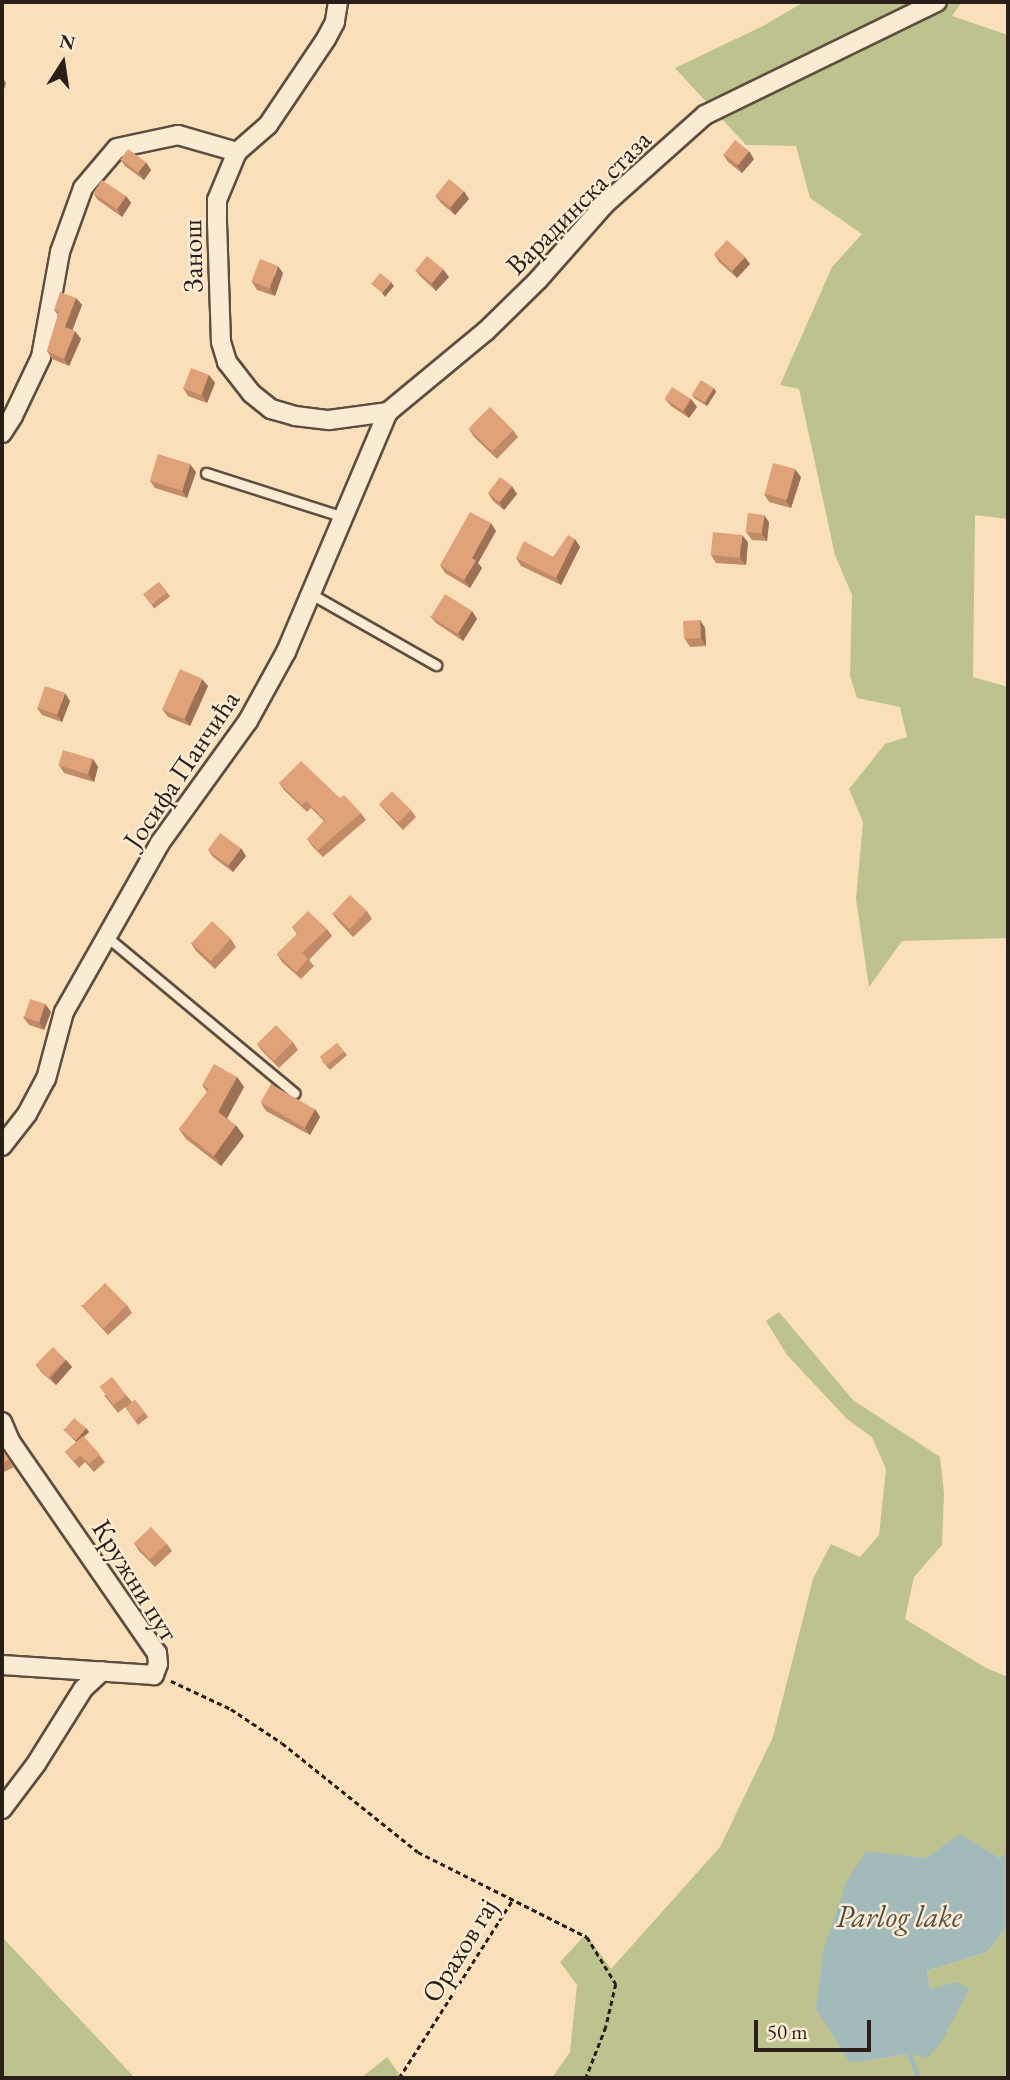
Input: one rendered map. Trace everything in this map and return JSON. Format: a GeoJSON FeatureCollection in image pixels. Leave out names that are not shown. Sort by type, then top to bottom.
{"type":"FeatureCollection","features":[{"type":"Feature","properties":{"kind":"street","name":"Занош"},"geometry":{"type":"LineString","coordinates":[[338,2],[335,22],[326,38],[268,125],[237,152],[217,200],[221,342],[228,362],[251,393],[271,409],[295,416],[329,420],[388,412]]}},
{"type":"Feature","properties":{"kind":"street","name":"Варадинска стаза"},"geometry":{"type":"LineString","coordinates":[[388,412],[486,331],[538,279],[605,204],[705,115],[937,2]]}},
{"type":"Feature","properties":{"kind":"street"},"geometry":{"type":"LineString","coordinates":[[2,432],[13,416],[41,357],[60,252],[83,188],[117,148],[178,135],[237,152]]}},
{"type":"Feature","properties":{"kind":"street","name":"Јосифа Панчића"},"geometry":{"type":"LineString","coordinates":[[3,1143],[27,1114],[46,1079],[64,1012],[160,843],[248,721],[286,652],[388,412]]}},
{"type":"Feature","properties":{"kind":"street","name":"Кружни пут"},"geometry":{"type":"LineString","coordinates":[[2,1422],[10,1441],[157,1653],[155,1675],[2,1665]]}},
{"type":"Feature","properties":{"kind":"street"},"geometry":{"type":"LineString","coordinates":[[2,1809],[36,1764],[83,1689],[102,1671]]}},
{"type":"Feature","properties":{"kind":"lane"},"geometry":{"type":"LineString","coordinates":[[206,473],[344,517]]}},
{"type":"Feature","properties":{"kind":"lane"},"geometry":{"type":"LineString","coordinates":[[311,594],[436,665]]}},
{"type":"Feature","properties":{"kind":"lane"},"geometry":{"type":"LineString","coordinates":[[107,937],[294,1093]]}},
{"type":"Feature","properties":{"kind":"path"},"geometry":{"type":"LineString","coordinates":[[155,1675],[231,1709],[282,1743],[418,1852],[513,1899]]}},
{"type":"Feature","properties":{"kind":"path","name":"Орахов гај"},"geometry":{"type":"LineString","coordinates":[[399,2078],[513,1899],[587,1937],[616,1984],[606,2026],[586,2078]]}},
{"type":"Feature","properties":{"kind":"green space"},"geometry":{"type":"Polygon","coordinates":[[[804,2],[962,2],[952,16],[1008,35],[1008,519],[975,515],[973,677],[1008,687],[1008,938],[902,941],[869,987],[856,899],[863,822],[849,789],[885,744],[907,737],[900,707],[857,698],[850,676],[852,595],[835,555],[799,389],[780,385],[832,267],[862,234],[810,198],[796,146],[746,145],[675,68],[761,27],[804,2]]]}},
{"type":"Feature","properties":{"kind":"green space"},"geometry":{"type":"Polygon","coordinates":[[[779,1312],[853,1400],[940,1457],[944,1493],[942,1545],[914,1577],[905,1619],[986,1668],[1008,1677],[1008,1863],[960,1835],[926,1858],[866,1852],[850,2063],[911,2054],[955,1982],[930,1990],[927,1971],[987,1952],[1008,1925],[1008,2078],[552,2078],[570,2052],[577,1985],[560,1962],[586,1934],[611,1969],[720,1847],[773,1737],[813,1579],[831,1544],[860,1557],[879,1535],[886,1469],[872,1437],[847,1419],[787,1355],[766,1321],[779,1312]]]}},
{"type":"Feature","properties":{"kind":"green space"},"geometry":{"type":"Polygon","coordinates":[[[2,1937],[88,2028],[135,2078],[2,2078],[2,1937]]]}},
{"type":"Feature","properties":{"kind":"green space"},"geometry":{"type":"Polygon","coordinates":[[[387,2057],[400,2075],[397,2078],[361,2078],[387,2057]]]}},
{"type":"Feature","properties":{"kind":"water","name":"Parlog lake"},"geometry":{"type":"Polygon","coordinates":[[[960,1834],[1008,1863],[1008,1925],[987,1952],[927,1971],[930,1989],[956,1982],[969,1989],[942,2041],[928,2058],[911,2054],[850,2063],[816,2009],[823,1952],[847,1881],[866,1851],[926,1858],[960,1834]]]}},
{"type":"Feature","properties":{"kind":"building"},"geometry":{"type":"Polygon","coordinates":[[[735,140],[749,151],[738,165],[724,154],[735,140]]]}},
{"type":"Feature","properties":{"kind":"building"},"geometry":{"type":"Polygon","coordinates":[[[128,149],[146,162],[138,172],[120,160],[128,149]]]}},
{"type":"Feature","properties":{"kind":"building"},"geometry":{"type":"Polygon","coordinates":[[[449,179],[464,191],[451,207],[436,195],[449,179]]]}},
{"type":"Feature","properties":{"kind":"building"},"geometry":{"type":"Polygon","coordinates":[[[102,180],[126,196],[117,209],[93,193],[102,180]]]}},
{"type":"Feature","properties":{"kind":"building"},"geometry":{"type":"Polygon","coordinates":[[[727,240],[745,257],[732,271],[714,254],[727,240]]]}},
{"type":"Feature","properties":{"kind":"building"},"geometry":{"type":"Polygon","coordinates":[[[427,256],[443,269],[432,283],[416,270],[427,256]]]}},
{"type":"Feature","properties":{"kind":"building"},"geometry":{"type":"Polygon","coordinates":[[[260,259],[278,266],[269,288],[251,281],[260,259]]]}},
{"type":"Feature","properties":{"kind":"building"},"geometry":{"type":"Polygon","coordinates":[[[380,273],[391,282],[382,293],[371,284],[380,273]]]}},
{"type":"Feature","properties":{"kind":"building"},"geometry":{"type":"Polygon","coordinates":[[[60,292],[76,298],[65,327],[75,331],[64,359],[47,351],[59,312],[54,310],[60,292]]]}},
{"type":"Feature","properties":{"kind":"building"},"geometry":{"type":"Polygon","coordinates":[[[191,368],[209,375],[201,395],[183,389],[191,368]]]}},
{"type":"Feature","properties":{"kind":"building"},"geometry":{"type":"Polygon","coordinates":[[[701,380],[714,388],[705,402],[692,394],[701,380]]]}},
{"type":"Feature","properties":{"kind":"building"},"geometry":{"type":"Polygon","coordinates":[[[672,387],[691,399],[683,411],[665,399],[672,387]]]}},
{"type":"Feature","properties":{"kind":"building"},"geometry":{"type":"Polygon","coordinates":[[[490,407],[513,430],[492,452],[469,428],[490,407]]]}},
{"type":"Feature","properties":{"kind":"building"},"geometry":{"type":"Polygon","coordinates":[[[158,454],[191,464],[182,491],[150,481],[158,454]]]}},
{"type":"Feature","properties":{"kind":"building"},"geometry":{"type":"Polygon","coordinates":[[[773,463],[795,469],[787,500],[765,494],[773,463]]]}},
{"type":"Feature","properties":{"kind":"building"},"geometry":{"type":"Polygon","coordinates":[[[500,477],[512,486],[500,502],[488,493],[500,477]]]}},
{"type":"Feature","properties":{"kind":"building"},"geometry":{"type":"Polygon","coordinates":[[[470,512],[491,523],[472,558],[476,561],[464,580],[440,565],[470,512]]]}},
{"type":"Feature","properties":{"kind":"building"},"geometry":{"type":"Polygon","coordinates":[[[748,513],[764,515],[762,534],[746,532],[748,513]]]}},
{"type":"Feature","properties":{"kind":"building"},"geometry":{"type":"Polygon","coordinates":[[[713,532],[742,535],[739,558],[711,555],[713,532]]]}},
{"type":"Feature","properties":{"kind":"building"},"geometry":{"type":"Polygon","coordinates":[[[568,535],[575,539],[556,578],[516,558],[524,541],[553,557],[568,535]]]}},
{"type":"Feature","properties":{"kind":"building"},"geometry":{"type":"Polygon","coordinates":[[[159,582],[167,592],[152,605],[143,595],[159,582]]]}},
{"type":"Feature","properties":{"kind":"building"},"geometry":{"type":"Polygon","coordinates":[[[445,594],[472,611],[458,634],[431,617],[445,594]]]}},
{"type":"Feature","properties":{"kind":"building"},"geometry":{"type":"Polygon","coordinates":[[[700,620],[701,638],[684,639],[683,621],[700,620]]]}},
{"type":"Feature","properties":{"kind":"building"},"geometry":{"type":"Polygon","coordinates":[[[180,669],[202,679],[184,719],[162,709],[180,669]]]}},
{"type":"Feature","properties":{"kind":"building"},"geometry":{"type":"Polygon","coordinates":[[[45,686],[65,693],[57,715],[38,708],[45,686]]]}},
{"type":"Feature","properties":{"kind":"building"},"geometry":{"type":"Polygon","coordinates":[[[63,750],[93,759],[88,774],[58,765],[63,750]]]}},
{"type":"Feature","properties":{"kind":"building"},"geometry":{"type":"Polygon","coordinates":[[[301,761],[340,798],[344,795],[361,813],[318,850],[307,839],[325,820],[306,801],[302,805],[279,783],[301,761]]]}},
{"type":"Feature","properties":{"kind":"building"},"geometry":{"type":"Polygon","coordinates":[[[392,791],[411,810],[398,823],[379,804],[392,791]]]}},
{"type":"Feature","properties":{"kind":"building"},"geometry":{"type":"Polygon","coordinates":[[[220,833],[241,848],[229,865],[208,850],[220,833]]]}},
{"type":"Feature","properties":{"kind":"building"},"geometry":{"type":"Polygon","coordinates":[[[350,895],[367,911],[350,929],[333,913],[350,895]]]}},
{"type":"Feature","properties":{"kind":"building"},"geometry":{"type":"Polygon","coordinates":[[[308,911],[327,929],[302,953],[308,959],[296,972],[277,954],[298,933],[292,927],[308,911]]]}},
{"type":"Feature","properties":{"kind":"building"},"geometry":{"type":"Polygon","coordinates":[[[212,921],[231,939],[211,961],[192,943],[212,921]]]}},
{"type":"Feature","properties":{"kind":"building"},"geometry":{"type":"Polygon","coordinates":[[[30,999],[45,1004],[39,1022],[24,1017],[30,999]]]}},
{"type":"Feature","properties":{"kind":"building"},"geometry":{"type":"Polygon","coordinates":[[[276,1025],[293,1042],[274,1061],[257,1044],[276,1025]]]}},
{"type":"Feature","properties":{"kind":"building"},"geometry":{"type":"Polygon","coordinates":[[[337,1043],[344,1052],[326,1065],[320,1057],[337,1043]]]}},
{"type":"Feature","properties":{"kind":"building"},"geometry":{"type":"Polygon","coordinates":[[[214,1064],[237,1077],[218,1112],[236,1125],[214,1156],[179,1129],[209,1089],[202,1085],[214,1064]]]}},
{"type":"Feature","properties":{"kind":"building"},"geometry":{"type":"Polygon","coordinates":[[[271,1084],[315,1110],[305,1128],[260,1102],[271,1084]]]}},
{"type":"Feature","properties":{"kind":"building"},"geometry":{"type":"Polygon","coordinates":[[[105,1283],[127,1305],[104,1328],[82,1306],[105,1283]]]}},
{"type":"Feature","properties":{"kind":"building"},"geometry":{"type":"Polygon","coordinates":[[[53,1347],[66,1360],[48,1377],[35,1365],[53,1347]]]}},
{"type":"Feature","properties":{"kind":"building"},"geometry":{"type":"Polygon","coordinates":[[[112,1377],[126,1395],[114,1405],[99,1387],[112,1377]]]}},
{"type":"Feature","properties":{"kind":"building"},"geometry":{"type":"Polygon","coordinates":[[[135,1400],[145,1413],[135,1420],[126,1407],[135,1400]]]}},
{"type":"Feature","properties":{"kind":"building"},"geometry":{"type":"Polygon","coordinates":[[[74,1418],[86,1428],[76,1441],[64,1430],[74,1418]]]}},
{"type":"Feature","properties":{"kind":"building"},"geometry":{"type":"Polygon","coordinates":[[[83,1436],[100,1454],[89,1464],[80,1455],[74,1461],[65,1452],[83,1436]]]}},
{"type":"Feature","properties":{"kind":"building"},"geometry":{"type":"Polygon","coordinates":[[[2,1449],[9,1460],[2,1463],[2,1449]]]}},
{"type":"Feature","properties":{"kind":"building"},"geometry":{"type":"Polygon","coordinates":[[[151,1527],[167,1544],[150,1560],[134,1543],[151,1527]]]}},
{"type":"Feature","properties":{"kind":"waterway"},"geometry":{"type":"LineString","coordinates":[[997,1863],[1008,1854]]}},
{"type":"Feature","properties":{"kind":"waterway"},"geometry":{"type":"LineString","coordinates":[[908,2050],[919,2078]]}}]}
